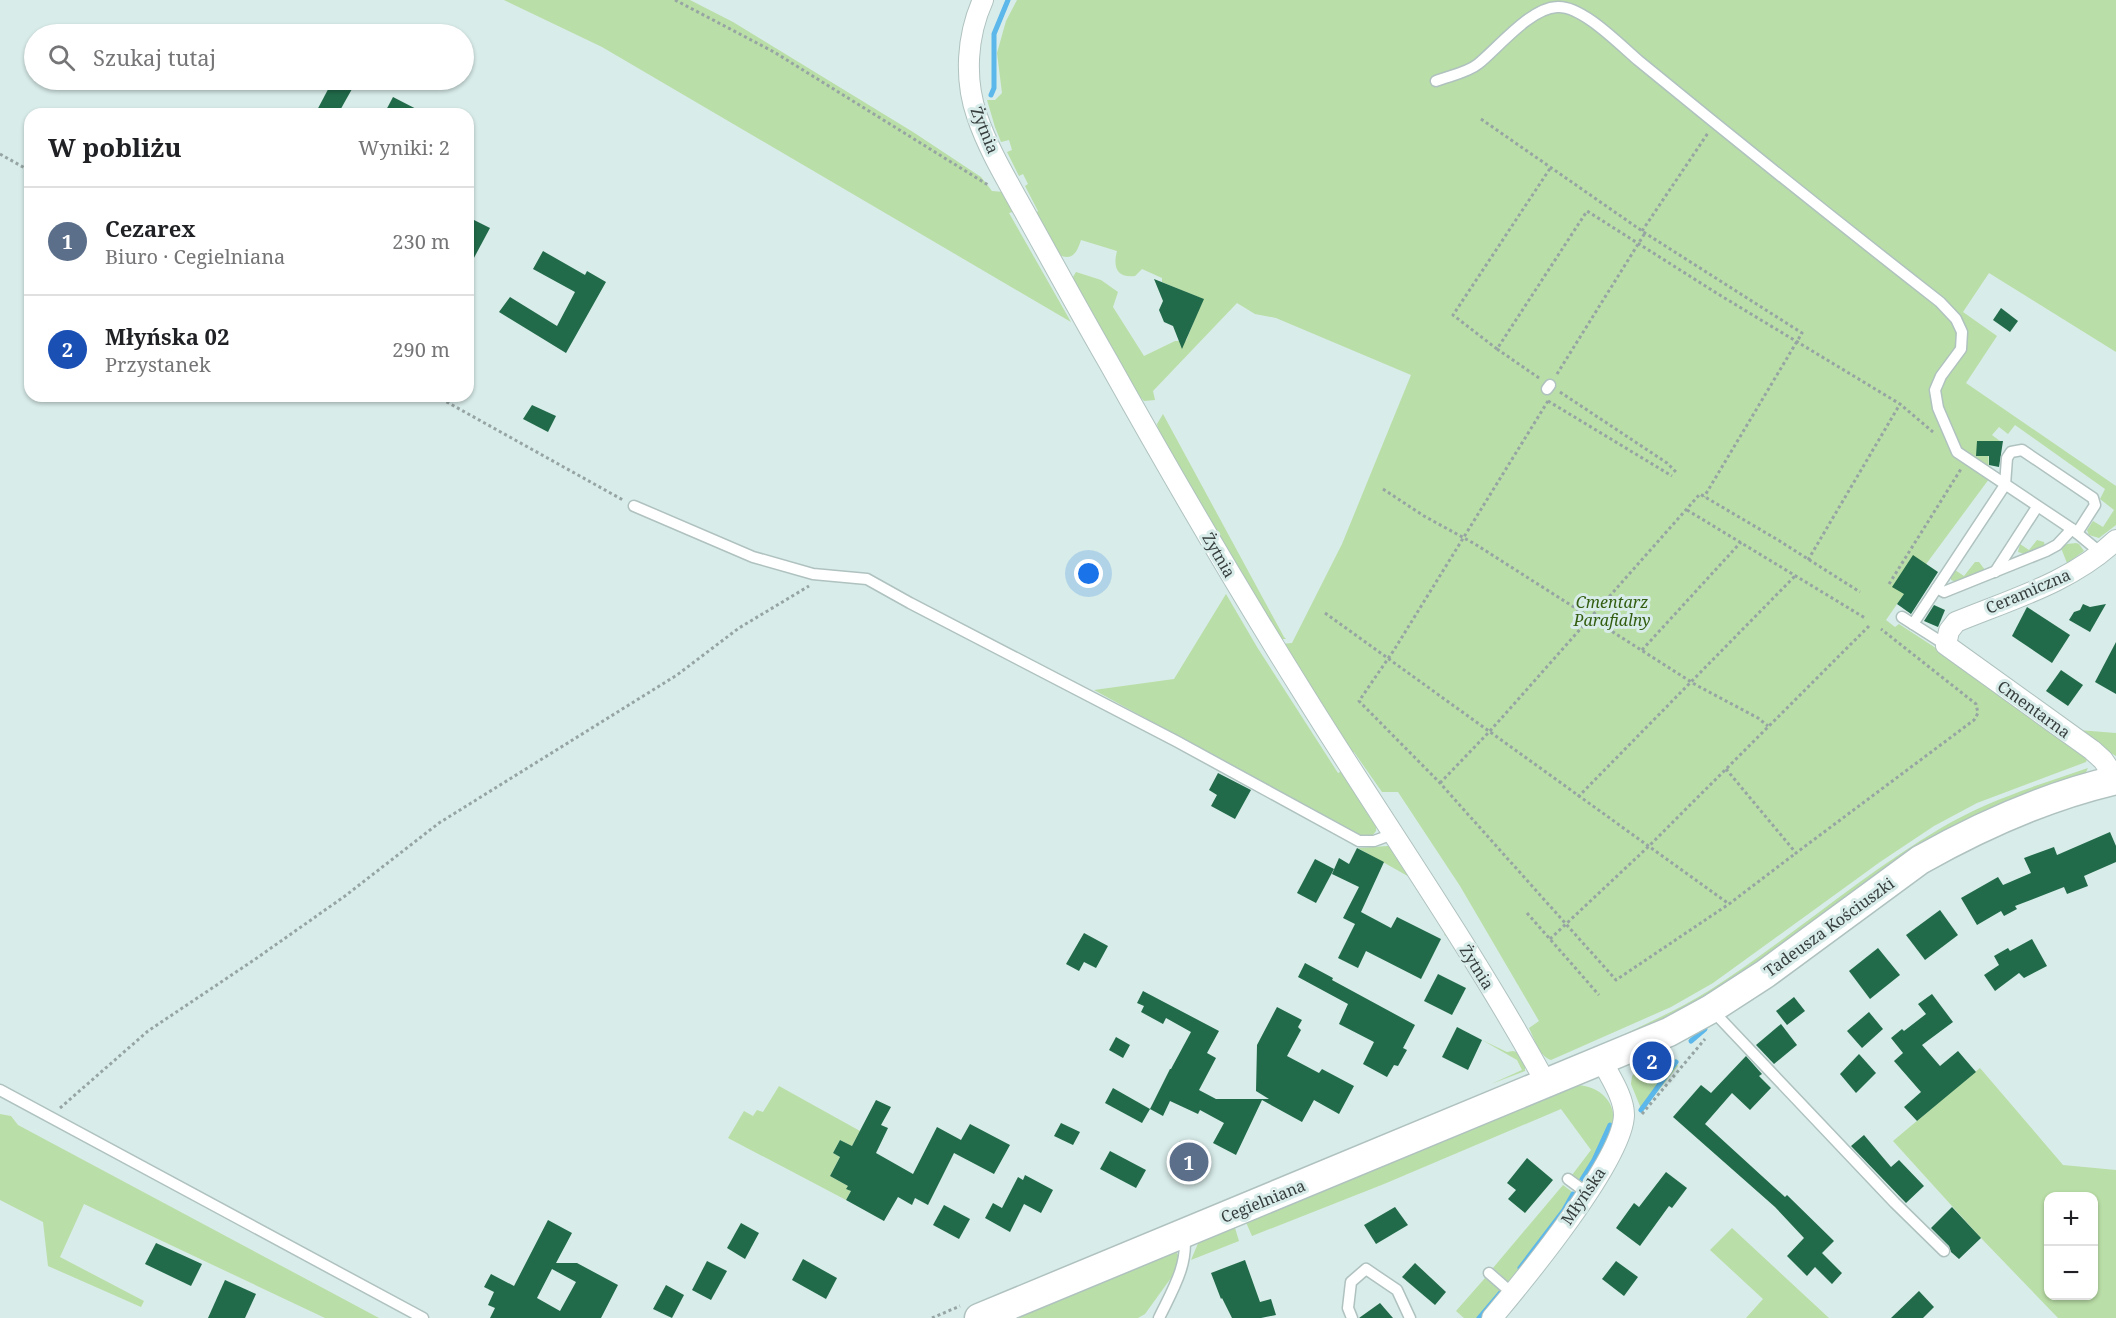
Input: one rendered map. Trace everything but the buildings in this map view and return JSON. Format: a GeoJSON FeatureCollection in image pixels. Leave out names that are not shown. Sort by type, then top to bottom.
{"type":"FeatureCollection","features":[{"type":"Feature","properties":{"kind":"street","name":"Żytnia"},"geometry":{"type":"LineString","coordinates":[[983,0],[970,45],[972,97],[983,132],[1008,181],[1128,398],[1236,584],[1473,961],[1546,1083]]}},
{"type":"Feature","properties":{"kind":"street","name":"Ceramiczna"},"geometry":{"type":"LineString","coordinates":[[1946,645],[1949,631],[1956,622],[2061,579],[2081,568],[2116,540]]}},
{"type":"Feature","properties":{"kind":"street","name":"Cmentarna"},"geometry":{"type":"LineString","coordinates":[[1946,645],[2092,750],[2103,760],[2116,779]]}},
{"type":"Feature","properties":{"kind":"street","name":"Tadeusza Kościuszki"},"geometry":{"type":"LineString","coordinates":[[1546,1083],[1669,1032],[1717,1016],[1765,974],[1920,860],[1982,827],[2057,796],[2116,779]]}},
{"type":"Feature","properties":{"kind":"street","name":"Młyńska"},"geometry":{"type":"LineString","coordinates":[[1492,1318],[1513,1294],[1587,1193],[1617,1142],[1623,1127],[1622,1101],[1602,1060]]}},
{"type":"Feature","properties":{"kind":"street","name":"Cegielniana"},"geometry":{"type":"LineString","coordinates":[[979,1318],[1546,1083]]}},
{"type":"Feature","properties":{"kind":"lane"},"geometry":{"type":"LineString","coordinates":[[1436,81],[1476,66],[1492,50],[1542,11],[1565,7],[1590,20],[1714,123],[1940,302],[1956,319],[1962,332],[1960,349],[1941,376],[1935,390],[1938,408],[1957,452],[2074,531],[2101,553]]}},
{"type":"Feature","properties":{"kind":"lane"},"geometry":{"type":"LineString","coordinates":[[1912,624],[2005,485],[2007,458],[2012,452],[2022,450],[2093,498],[2095,505],[2074,531],[2046,551],[1944,592],[1937,588]]}},
{"type":"Feature","properties":{"kind":"lane"},"geometry":{"type":"LineString","coordinates":[[634,506],[753,557],[826,576],[845,576],[875,582],[910,603],[1176,741],[1359,841],[1374,841],[1393,834]]}},
{"type":"Feature","properties":{"kind":"lane"},"geometry":{"type":"LineString","coordinates":[[1995,572],[2037,507]]}},
{"type":"Feature","properties":{"kind":"lane"},"geometry":{"type":"LineString","coordinates":[[1902,617],[1946,645]]}},
{"type":"Feature","properties":{"kind":"lane"},"geometry":{"type":"LineString","coordinates":[[1717,1016],[1944,1251]]}},
{"type":"Feature","properties":{"kind":"lane"},"geometry":{"type":"LineString","coordinates":[[0,1090],[423,1318]]}},
{"type":"Feature","properties":{"kind":"lane"},"geometry":{"type":"LineString","coordinates":[[1568,1179],[1587,1193]]}},
{"type":"Feature","properties":{"kind":"lane"},"geometry":{"type":"LineString","coordinates":[[1159,1318],[1183,1267],[1184,1233]]}},
{"type":"Feature","properties":{"kind":"lane"},"geometry":{"type":"LineString","coordinates":[[1352,1318],[1348,1308],[1351,1282],[1366,1269],[1397,1290],[1410,1318]]}},
{"type":"Feature","properties":{"kind":"lane"},"geometry":{"type":"LineString","coordinates":[[1489,1272],[1513,1294]]}},
{"type":"Feature","properties":{"kind":"path"},"geometry":{"type":"LineString","coordinates":[[675,0],[774,52],[989,185],[1008,181]]}},
{"type":"Feature","properties":{"kind":"path"},"geometry":{"type":"LineString","coordinates":[[1481,119],[1643,232],[1802,333],[1704,496]]}},
{"type":"Feature","properties":{"kind":"path"},"geometry":{"type":"LineString","coordinates":[[1714,123],[1643,232],[1638,244],[1546,390],[1548,401],[1359,701],[1440,783],[1616,980],[1729,904],[1977,718],[1979,710],[1976,704],[1881,629]]}},
{"type":"Feature","properties":{"kind":"path"},"geometry":{"type":"LineString","coordinates":[[0,154],[24,168]]}},
{"type":"Feature","properties":{"kind":"path"},"geometry":{"type":"LineString","coordinates":[[1551,167],[1452,315],[1546,390],[1667,463],[1676,472]]}},
{"type":"Feature","properties":{"kind":"path"},"geometry":{"type":"LineString","coordinates":[[1497,349],[1587,211],[1900,404],[1957,452]]}},
{"type":"Feature","properties":{"kind":"path"},"geometry":{"type":"LineString","coordinates":[[1548,401],[1672,476]]}},
{"type":"Feature","properties":{"kind":"path"},"geometry":{"type":"LineString","coordinates":[[447,402],[634,506]]}},
{"type":"Feature","properties":{"kind":"path"},"geometry":{"type":"LineString","coordinates":[[1808,560],[1900,404]]}},
{"type":"Feature","properties":{"kind":"path"},"geometry":{"type":"LineString","coordinates":[[1889,584],[1967,459]]}},
{"type":"Feature","properties":{"kind":"path"},"geometry":{"type":"LineString","coordinates":[[1383,489],[1591,617],[1691,682],[1758,718],[1768,726]]}},
{"type":"Feature","properties":{"kind":"path"},"geometry":{"type":"LineString","coordinates":[[1440,783],[1490,731],[1700,494],[1860,592]]}},
{"type":"Feature","properties":{"kind":"path"},"geometry":{"type":"LineString","coordinates":[[1687,510],[1865,618]]}},
{"type":"Feature","properties":{"kind":"path"},"geometry":{"type":"LineString","coordinates":[[1642,650],[1741,542]]}},
{"type":"Feature","properties":{"kind":"path"},"geometry":{"type":"LineString","coordinates":[[56,1119],[59,1109],[148,1031],[345,896],[439,823],[677,675],[739,628],[826,576]]}},
{"type":"Feature","properties":{"kind":"path"},"geometry":{"type":"LineString","coordinates":[[1578,797],[1795,576]]}},
{"type":"Feature","properties":{"kind":"path"},"geometry":{"type":"LineString","coordinates":[[1325,614],[1729,904]]}},
{"type":"Feature","properties":{"kind":"path"},"geometry":{"type":"LineString","coordinates":[[1550,939],[1649,846],[1869,626]]}},
{"type":"Feature","properties":{"kind":"path"},"geometry":{"type":"LineString","coordinates":[[1726,769],[1796,853]]}},
{"type":"Feature","properties":{"kind":"path"},"geometry":{"type":"LineString","coordinates":[[1527,913],[1599,995]]}},
{"type":"Feature","properties":{"kind":"path"},"geometry":{"type":"LineString","coordinates":[[1637,1120],[1705,1039],[1717,1016]]}},
{"type":"Feature","properties":{"kind":"path"},"geometry":{"type":"LineString","coordinates":[[1695,1044],[1705,1039]]}},
{"type":"Feature","properties":{"kind":"path"},"geometry":{"type":"LineString","coordinates":[[932,1318],[952,1309]]}},
{"type":"Feature","properties":{"kind":"green space"},"geometry":{"type":"Polygon","coordinates":[[[504,0],[690,0],[733,22],[913,132],[981,177],[992,191],[1004,192],[1016,211],[1009,213],[1071,322],[602,47],[504,0]]]}},
{"type":"Feature","properties":{"kind":"green space","name":"Cmentarz Parafialny"},"geometry":{"type":"Polygon","coordinates":[[[1017,0],[2116,0],[2116,352],[1989,273],[1963,312],[1997,336],[1966,383],[2116,486],[2116,525],[2099,538],[2089,535],[2087,530],[2093,521],[2103,527],[2114,510],[2100,499],[2105,489],[2015,425],[2008,434],[1999,427],[1992,435],[2000,441],[1988,442],[1989,479],[1886,620],[1895,627],[1899,624],[1945,654],[2088,756],[2086,762],[1977,803],[1934,826],[1880,862],[1713,983],[1671,1007],[1551,1060],[1547,1058],[1537,1047],[1529,1028],[1539,1021],[1460,886],[1398,792],[1382,792],[1354,752],[1348,755],[1281,644],[1292,643],[1342,544],[1411,375],[1276,318],[1255,314],[1237,303],[1153,391],[1155,400],[1144,401],[1074,284],[1073,277],[1076,272],[1101,280],[1118,292],[1113,307],[1144,356],[1175,341],[1186,341],[1203,299],[1162,282],[1162,278],[1142,269],[1135,276],[1124,275],[1117,270],[1115,262],[1117,251],[1081,240],[1074,254],[1068,257],[1059,255],[1035,214],[1038,211],[1025,186],[1028,184],[1023,174],[1019,176],[1007,152],[1012,150],[1009,140],[1001,142],[987,100],[995,100],[1002,93],[997,53],[1006,21],[1017,0]]]}},
{"type":"Feature","properties":{"kind":"green space"},"geometry":{"type":"Polygon","coordinates":[[[1163,414],[1286,639],[1277,639],[1158,430],[1157,424],[1163,414]]]}},
{"type":"Feature","properties":{"kind":"green space"},"geometry":{"type":"Polygon","coordinates":[[[2037,540],[2044,542],[2045,546],[2025,554],[2018,552],[2020,544],[2029,550],[2037,540]]]}},
{"type":"Feature","properties":{"kind":"green space"},"geometry":{"type":"Polygon","coordinates":[[[2076,543],[2084,551],[2067,563],[2061,548],[2067,544],[2076,543]]]}},
{"type":"Feature","properties":{"kind":"green space"},"geometry":{"type":"Polygon","coordinates":[[[1975,562],[1979,562],[1985,570],[1956,582],[1951,580],[1955,570],[1964,576],[1975,562]]]}},
{"type":"Feature","properties":{"kind":"green space"},"geometry":{"type":"Polygon","coordinates":[[[1226,594],[1257,647],[1338,773],[1344,770],[1377,821],[1376,831],[1372,836],[1361,837],[1094,690],[1174,679],[1226,594]]]}},
{"type":"Feature","properties":{"kind":"green space"},"geometry":{"type":"Polygon","coordinates":[[[2078,730],[2116,733],[2116,756],[2100,747],[2078,730]]]}},
{"type":"Feature","properties":{"kind":"green space"},"geometry":{"type":"Polygon","coordinates":[[[2088,768],[2085,774],[1698,1002],[1627,1036],[1625,1034],[1710,990],[1882,866],[1958,818],[2031,787],[2088,768]]]}},
{"type":"Feature","properties":{"kind":"green space"},"geometry":{"type":"Polygon","coordinates":[[[1388,846],[1393,848],[1450,934],[1449,937],[1444,935],[1446,933],[1413,879],[1358,848],[1388,846]]]}},
{"type":"Feature","properties":{"kind":"green space"},"geometry":{"type":"Polygon","coordinates":[[[1482,1040],[1507,1052],[1520,1053],[1525,1071],[1491,1084],[1522,1070],[1517,1060],[1482,1040]]]}},
{"type":"Feature","properties":{"kind":"green space"},"geometry":{"type":"Polygon","coordinates":[[[1673,1056],[1678,1066],[1642,1111],[1631,1084],[1632,1076],[1636,1072],[1673,1056]]]}},
{"type":"Feature","properties":{"kind":"green space"},"geometry":{"type":"Polygon","coordinates":[[[1980,1068],[2063,1165],[2116,1170],[2116,1318],[2058,1318],[1893,1141],[1980,1068]]]}},
{"type":"Feature","properties":{"kind":"green space"},"geometry":{"type":"Polygon","coordinates":[[[1578,1085],[1595,1089],[1607,1099],[1611,1105],[1614,1121],[1613,1130],[1585,1183],[1572,1175],[1591,1150],[1561,1109],[1384,1184],[1252,1236],[1245,1220],[1578,1085]]]}},
{"type":"Feature","properties":{"kind":"green space"},"geometry":{"type":"Polygon","coordinates":[[[779,1086],[860,1131],[852,1146],[840,1140],[833,1153],[840,1157],[830,1176],[848,1186],[851,1191],[846,1200],[728,1138],[744,1111],[753,1116],[757,1110],[763,1112],[779,1086]]]}},
{"type":"Feature","properties":{"kind":"green space"},"geometry":{"type":"Polygon","coordinates":[[[0,1114],[11,1116],[18,1125],[379,1318],[325,1318],[84,1204],[60,1257],[144,1301],[141,1307],[48,1266],[43,1222],[0,1200],[0,1114]]]}},
{"type":"Feature","properties":{"kind":"green space"},"geometry":{"type":"Polygon","coordinates":[[[1563,1185],[1575,1194],[1567,1209],[1511,1284],[1493,1268],[1563,1185]]]}},
{"type":"Feature","properties":{"kind":"green space"},"geometry":{"type":"Polygon","coordinates":[[[1232,1227],[1235,1228],[1239,1241],[1191,1260],[1199,1241],[1232,1227]]]}},
{"type":"Feature","properties":{"kind":"green space"},"geometry":{"type":"Polygon","coordinates":[[[1732,1228],[1829,1318],[1746,1318],[1763,1299],[1710,1250],[1732,1228]]]}},
{"type":"Feature","properties":{"kind":"green space"},"geometry":{"type":"Polygon","coordinates":[[[1175,1250],[1178,1255],[1176,1271],[1145,1314],[1138,1318],[1008,1318],[1175,1250]]]}},
{"type":"Feature","properties":{"kind":"green space"},"geometry":{"type":"Polygon","coordinates":[[[1485,1278],[1503,1293],[1482,1318],[1464,1318],[1456,1311],[1485,1278]]]}},
{"type":"Feature","properties":{"kind":"waterway"},"geometry":{"type":"LineString","coordinates":[[991,95],[994,88],[994,34],[1008,0]]}},
{"type":"Feature","properties":{"kind":"waterway"},"geometry":{"type":"LineString","coordinates":[[1691,1041],[1705,1029]]}},
{"type":"Feature","properties":{"kind":"waterway"},"geometry":{"type":"LineString","coordinates":[[1641,1110],[1676,1062]]}},
{"type":"Feature","properties":{"kind":"waterway"},"geometry":{"type":"LineString","coordinates":[[1581,1181],[1594,1160],[1610,1125]]}},
{"type":"Feature","properties":{"kind":"waterway"},"geometry":{"type":"LineString","coordinates":[[1520,1268],[1564,1210],[1573,1194]]}},
{"type":"Feature","properties":{"kind":"waterway"},"geometry":{"type":"LineString","coordinates":[[1479,1318],[1501,1292]]}},
{"type":"Feature","properties":{"kind":"place","name":"Młyńska 02"},"geometry":{"type":"Point","coordinates":[1652,1061]}},
{"type":"Feature","properties":{"kind":"place","name":"Cezarex"},"geometry":{"type":"Point","coordinates":[1189,1162]}}]}
